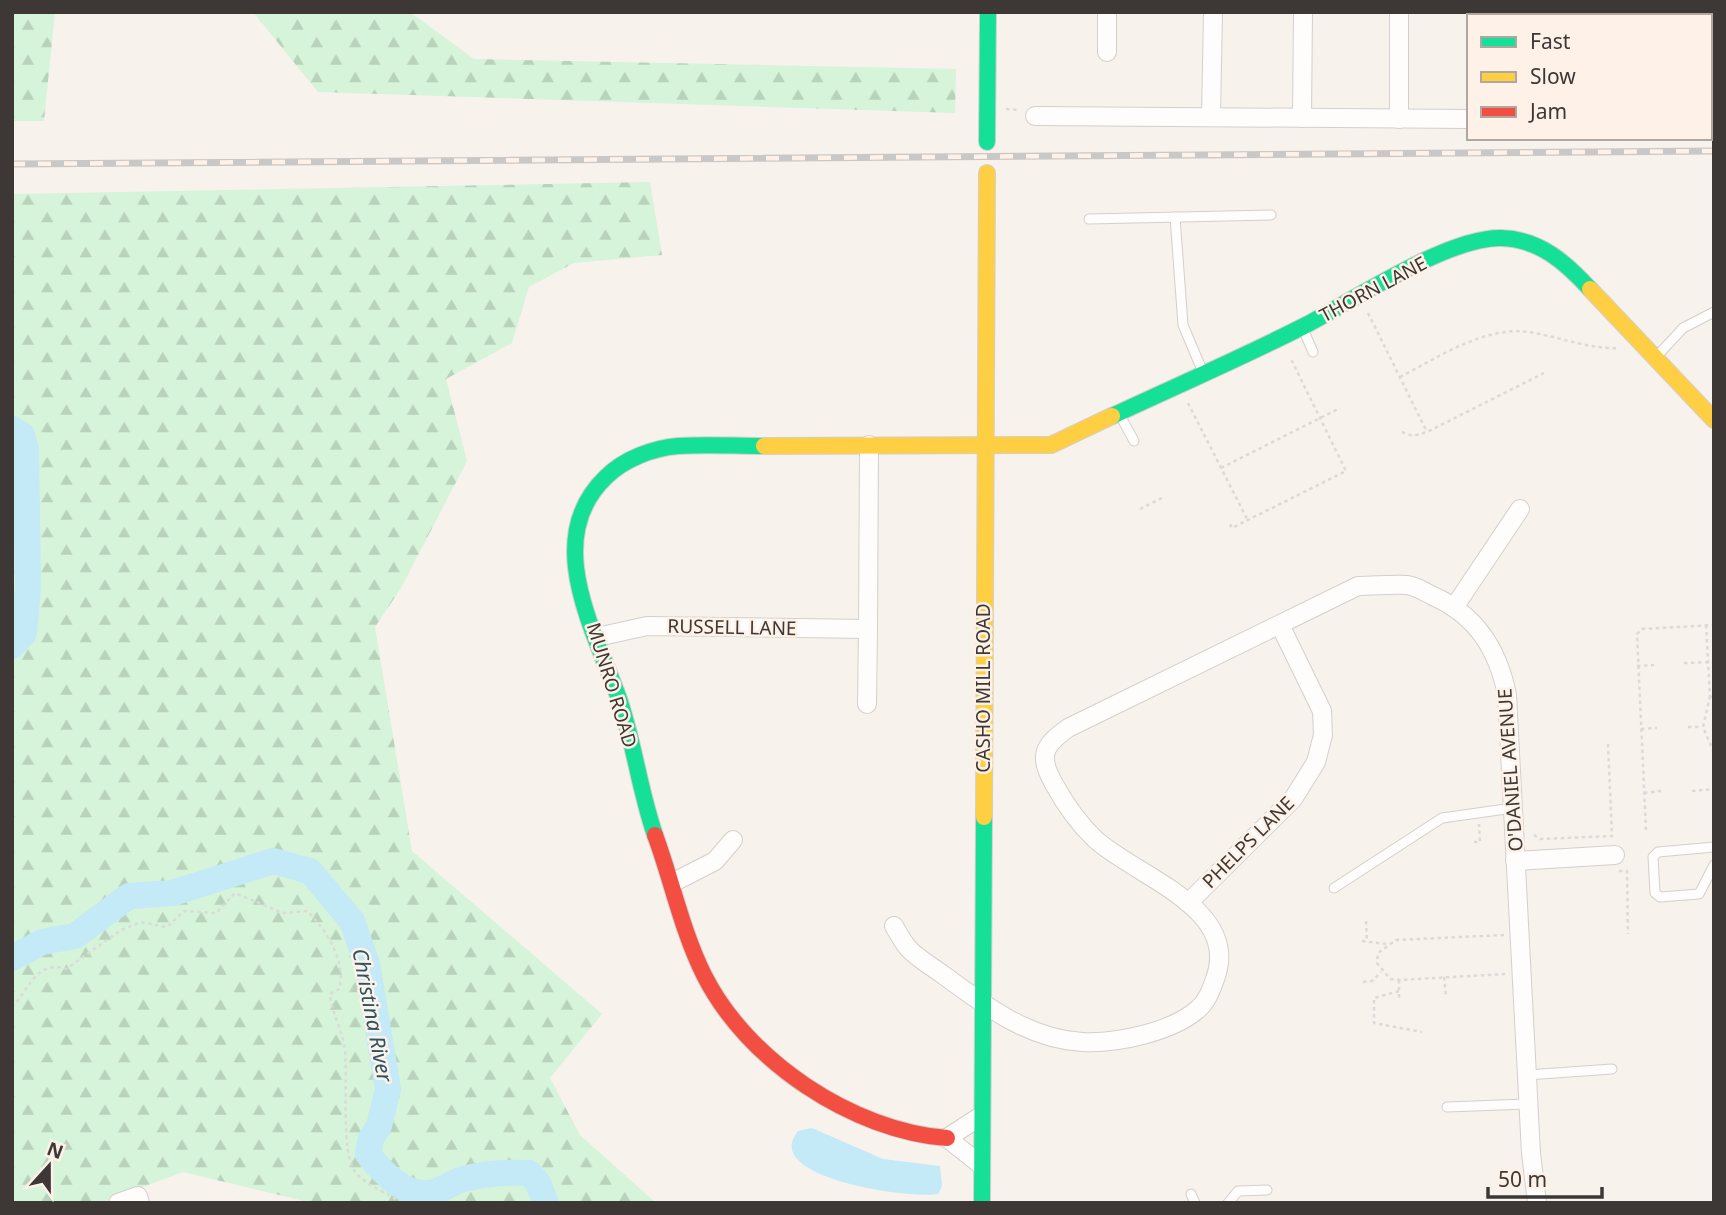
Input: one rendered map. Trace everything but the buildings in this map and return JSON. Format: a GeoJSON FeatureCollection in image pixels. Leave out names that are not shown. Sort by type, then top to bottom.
{"type":"FeatureCollection","features":[{"type":"Feature","properties":{"kind":"street"},"geometry":{"type":"LineString","coordinates":[[987,142],[988,12]]}},
{"type":"Feature","properties":{"kind":"street"},"geometry":{"type":"LineString","coordinates":[[1107,12],[1107,52]]}},
{"type":"Feature","properties":{"kind":"street"},"geometry":{"type":"LineString","coordinates":[[1211,117],[1213,12]]}},
{"type":"Feature","properties":{"kind":"street"},"geometry":{"type":"LineString","coordinates":[[1302,118],[1303,12]]}},
{"type":"Feature","properties":{"kind":"street"},"geometry":{"type":"LineString","coordinates":[[1399,12],[1399,119]]}},
{"type":"Feature","properties":{"kind":"street"},"geometry":{"type":"LineString","coordinates":[[1035,116],[1467,119]]}},
{"type":"Feature","properties":{"kind":"street","name":"CASHO MILL ROAD"},"geometry":{"type":"LineString","coordinates":[[982,1203],[987,173]]}},
{"type":"Feature","properties":{"kind":"street","name":"THORN LANE"},"geometry":{"type":"LineString","coordinates":[[984,445],[1051,445],[1120,415],[1302,327],[1458,244],[1502,238],[1547,250],[1563,260],[1712,416]]}},
{"type":"Feature","properties":{"kind":"street"},"geometry":{"type":"LineString","coordinates":[[867,704],[869,445]]}},
{"type":"Feature","properties":{"kind":"street","name":"MUNRO ROAD"},"geometry":{"type":"LineString","coordinates":[[947,1138],[918,1137],[872,1124],[830,1101],[763,1050],[741,1028],[710,986],[642,794],[624,715],[579,582],[575,537],[585,502],[595,486],[622,462],[656,448],[984,445]]}},
{"type":"Feature","properties":{"kind":"street"},"geometry":{"type":"LineString","coordinates":[[1455,606],[1520,509]]}},
{"type":"Feature","properties":{"kind":"street","name":"O'DANIEL AVENUE"},"geometry":{"type":"LineString","coordinates":[[1188,902],[1095,839],[1066,806],[1046,769],[1044,756],[1050,741],[1068,728],[1358,586],[1410,585],[1455,606],[1482,633],[1502,673],[1507,695],[1528,1104],[1537,1203]]}},
{"type":"Feature","properties":{"kind":"street","name":"PHELPS LANE"},"geometry":{"type":"LineString","coordinates":[[1188,902],[1293,799],[1316,762],[1323,736],[1322,711],[1280,625]]}},
{"type":"Feature","properties":{"kind":"street","name":"RUSSELL LANE"},"geometry":{"type":"LineString","coordinates":[[597,637],[647,626],[868,629]]}},
{"type":"Feature","properties":{"kind":"street"},"geometry":{"type":"LineString","coordinates":[[672,883],[715,861],[733,840]]}},
{"type":"Feature","properties":{"kind":"street"},"geometry":{"type":"LineString","coordinates":[[1516,860],[1614,863]]}},
{"type":"Feature","properties":{"kind":"street"},"geometry":{"type":"LineString","coordinates":[[894,926],[908,948],[1006,1019],[1040,1033],[1093,1043],[1169,1029],[1198,1010],[1209,995],[1219,970],[1218,940],[1203,915],[1188,902]]}},
{"type":"Feature","properties":{"kind":"street"},"geometry":{"type":"LineString","coordinates":[[981,1116],[947,1138],[981,1165]]}},
{"type":"Feature","properties":{"kind":"street"},"geometry":{"type":"LineString","coordinates":[[118,1203],[138,1196],[140,1203]]}},
{"type":"Feature","properties":{"kind":"lane"},"geometry":{"type":"LineString","coordinates":[[1089,219],[1271,215]]}},
{"type":"Feature","properties":{"kind":"lane"},"geometry":{"type":"LineString","coordinates":[[1175,217],[1183,325],[1204,375]]}},
{"type":"Feature","properties":{"kind":"lane"},"geometry":{"type":"LineString","coordinates":[[1655,358],[1683,328],[1714,312]]}},
{"type":"Feature","properties":{"kind":"lane"},"geometry":{"type":"LineString","coordinates":[[1302,327],[1313,352]]}},
{"type":"Feature","properties":{"kind":"lane"},"geometry":{"type":"LineString","coordinates":[[1120,415],[1134,440]]}},
{"type":"Feature","properties":{"kind":"lane"},"geometry":{"type":"LineString","coordinates":[[1334,888],[1442,818],[1513,808]]}},
{"type":"Feature","properties":{"kind":"lane"},"geometry":{"type":"LineString","coordinates":[[1714,847],[1658,852],[1653,856],[1655,893],[1660,897],[1699,894],[1714,865]]}},
{"type":"Feature","properties":{"kind":"lane"},"geometry":{"type":"LineString","coordinates":[[1527,1074],[1612,1069]]}},
{"type":"Feature","properties":{"kind":"lane"},"geometry":{"type":"LineString","coordinates":[[1447,1107],[1528,1104]]}},
{"type":"Feature","properties":{"kind":"lane"},"geometry":{"type":"LineString","coordinates":[[1228,1203],[1238,1191],[1267,1190]]}},
{"type":"Feature","properties":{"kind":"path"},"geometry":{"type":"LineString","coordinates":[[1367,310],[1427,432]]}},
{"type":"Feature","properties":{"kind":"path"},"geometry":{"type":"LineString","coordinates":[[1400,377],[1471,342],[1507,332],[1525,331],[1618,349],[1622,346]]}},
{"type":"Feature","properties":{"kind":"path"},"geometry":{"type":"LineString","coordinates":[[1230,524],[1232,528],[1346,471],[1287,351]]}},
{"type":"Feature","properties":{"kind":"path"},"geometry":{"type":"LineString","coordinates":[[1402,432],[1413,436],[1427,432],[1544,373]]}},
{"type":"Feature","properties":{"kind":"path"},"geometry":{"type":"LineString","coordinates":[[1187,400],[1248,520]]}},
{"type":"Feature","properties":{"kind":"path"},"geometry":{"type":"LineString","coordinates":[[1221,468],[1340,408]]}},
{"type":"Feature","properties":{"kind":"path"},"geometry":{"type":"LineString","coordinates":[[1140,509],[1163,498]]}},
{"type":"Feature","properties":{"kind":"path"},"geometry":{"type":"LineString","coordinates":[[1706,625],[1710,695],[1703,727],[1714,753]]}},
{"type":"Feature","properties":{"kind":"path"},"geometry":{"type":"LineString","coordinates":[[1646,831],[1636,642],[1642,629],[1714,625]]}},
{"type":"Feature","properties":{"kind":"path"},"geometry":{"type":"LineString","coordinates":[[1684,663],[1714,662]]}},
{"type":"Feature","properties":{"kind":"path"},"geometry":{"type":"LineString","coordinates":[[1637,666],[1654,664]]}},
{"type":"Feature","properties":{"kind":"path"},"geometry":{"type":"LineString","coordinates":[[1710,695],[1714,700]]}},
{"type":"Feature","properties":{"kind":"path"},"geometry":{"type":"LineString","coordinates":[[1688,727],[1703,727]]}},
{"type":"Feature","properties":{"kind":"path"},"geometry":{"type":"LineString","coordinates":[[1641,729],[1657,728]]}},
{"type":"Feature","properties":{"kind":"path"},"geometry":{"type":"LineString","coordinates":[[1534,835],[1540,839],[1612,836],[1608,744]]}},
{"type":"Feature","properties":{"kind":"path"},"geometry":{"type":"LineString","coordinates":[[1692,791],[1714,789]]}},
{"type":"Feature","properties":{"kind":"path"},"geometry":{"type":"LineString","coordinates":[[1644,793],[1661,791]]}},
{"type":"Feature","properties":{"kind":"path"},"geometry":{"type":"LineString","coordinates":[[1474,842],[1480,842],[1478,817]]}},
{"type":"Feature","properties":{"kind":"path"},"geometry":{"type":"LineString","coordinates":[[1614,863],[1626,871],[1628,934]]}},
{"type":"Feature","properties":{"kind":"path"},"geometry":{"type":"LineString","coordinates":[[12,1007],[38,972],[56,966],[66,969],[121,930],[141,922],[167,927],[184,911],[216,914],[235,893],[283,913],[307,911],[336,950],[341,982],[339,989],[330,994],[345,1044],[348,1098],[345,1131],[350,1161],[357,1175],[402,1203]]}},
{"type":"Feature","properties":{"kind":"path"},"geometry":{"type":"LineString","coordinates":[[1366,922],[1367,942]]}},
{"type":"Feature","properties":{"kind":"path"},"geometry":{"type":"LineString","coordinates":[[1519,934],[1396,940],[1386,944],[1378,953],[1381,972],[1390,979],[1521,974]]}},
{"type":"Feature","properties":{"kind":"path"},"geometry":{"type":"LineString","coordinates":[[1362,941],[1386,944]]}},
{"type":"Feature","properties":{"kind":"path"},"geometry":{"type":"LineString","coordinates":[[1363,982],[1372,981],[1381,972]]}},
{"type":"Feature","properties":{"kind":"path"},"geometry":{"type":"LineString","coordinates":[[1444,977],[1446,996]]}},
{"type":"Feature","properties":{"kind":"path"},"geometry":{"type":"LineString","coordinates":[[1399,980],[1399,999]]}},
{"type":"Feature","properties":{"kind":"path"},"geometry":{"type":"LineString","coordinates":[[1399,991],[1374,998],[1374,1023],[1422,1032]]}},
{"type":"Feature","properties":{"kind":"green space"},"geometry":{"type":"Polygon","coordinates":[[[12,12],[55,12],[44,121],[12,121],[12,12]]]}},
{"type":"Feature","properties":{"kind":"green space"},"geometry":{"type":"Polygon","coordinates":[[[253,12],[410,12],[474,59],[956,69],[955,113],[318,92],[253,12]]]}},
{"type":"Feature","properties":{"kind":"green space"},"geometry":{"type":"Polygon","coordinates":[[[650,182],[662,255],[574,263],[529,287],[512,343],[446,379],[467,461],[401,588],[375,627],[412,851],[602,1014],[550,1078],[580,1135],[656,1203],[312,1203],[183,1172],[100,1203],[12,1203],[12,194],[650,182]]]}},
{"type":"Feature","properties":{"kind":"water"},"geometry":{"type":"Polygon","coordinates":[[[812,1128],[883,1159],[940,1166],[942,1186],[938,1194],[899,1193],[871,1189],[818,1173],[799,1161],[792,1147],[798,1131],[812,1128]]]}},
{"type":"Feature","properties":{"kind":"waterway","name":"Christina River"},"geometry":{"type":"LineString","coordinates":[[12,429],[22,435],[26,450],[28,587],[24,633],[12,646]]}},
{"type":"Feature","properties":{"kind":"waterway","name":"Christina River"},"geometry":{"type":"LineString","coordinates":[[12,958],[42,942],[75,936],[129,896],[173,893],[273,861],[310,871],[352,921],[367,964],[388,1089],[379,1126],[371,1138],[368,1154],[396,1183],[414,1192],[434,1192],[460,1180],[480,1175],[529,1173],[538,1183],[546,1203]]}},
{"type":"Feature","properties":{"kind":"railway"},"geometry":{"type":"LineString","coordinates":[[12,164],[1714,151]]}},
{"type":"Feature","properties":{"kind":"traffic: fast"},"geometry":{"type":"LineString","coordinates":[[987,142],[988,12]]}},
{"type":"Feature","properties":{"kind":"traffic: fast"},"geometry":{"type":"LineString","coordinates":[[1112,416],[1280,338],[1401,272],[1479,240],[1515,239],[1540,248],[1562,262],[1590,289]]}},
{"type":"Feature","properties":{"kind":"traffic: fast"},"geometry":{"type":"LineString","coordinates":[[655,835],[624,713],[586,613],[575,555],[577,527],[587,501],[606,477],[639,456],[678,446],[764,446]]}},
{"type":"Feature","properties":{"kind":"traffic: fast"},"geometry":{"type":"LineString","coordinates":[[982,1203],[984,817]]}},
{"type":"Feature","properties":{"kind":"traffic: slow"},"geometry":{"type":"LineString","coordinates":[[984,817],[987,173]]}},
{"type":"Feature","properties":{"kind":"traffic: slow"},"geometry":{"type":"LineString","coordinates":[[1590,289],[1714,420]]}},
{"type":"Feature","properties":{"kind":"traffic: slow"},"geometry":{"type":"LineString","coordinates":[[764,446],[1051,445],[1112,416]]}},
{"type":"Feature","properties":{"kind":"traffic: jam"},"geometry":{"type":"LineString","coordinates":[[655,835],[696,958],[723,1006],[747,1036],[775,1063],[840,1106],[875,1122],[911,1133],[947,1138]]}}]}
